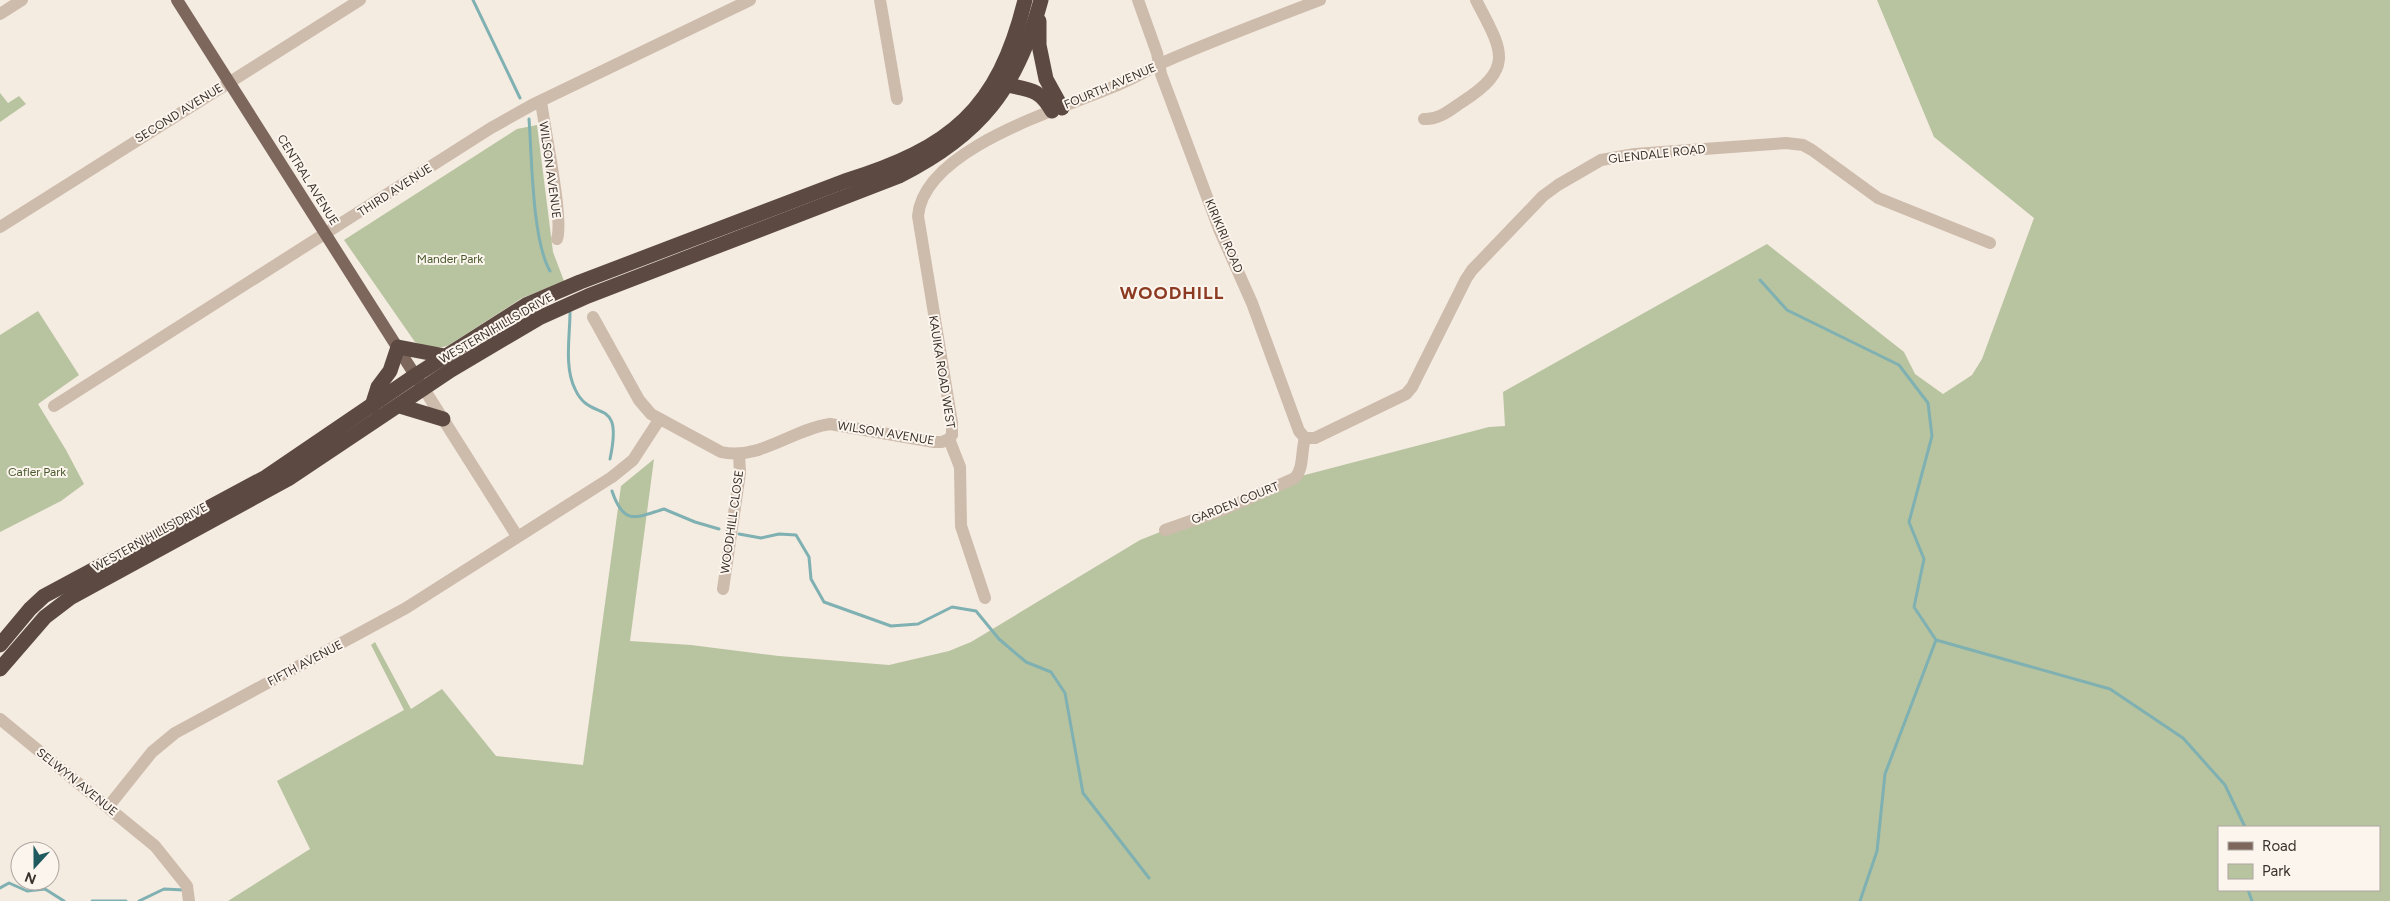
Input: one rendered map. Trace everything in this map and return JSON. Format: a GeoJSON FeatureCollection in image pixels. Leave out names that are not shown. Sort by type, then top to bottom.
{"type":"FeatureCollection","features":[{"type":"Feature","properties":{"kind":"highway","name":"WESTERN HILLS DRIVE"},"geometry":{"type":"LineString","coordinates":[[0,645],[30,609],[44,596],[266,477],[416,375],[526,305],[845,181],[882,169],[940,140],[979,106],[1001,72],[1018,29],[1025,0]]}},
{"type":"Feature","properties":{"kind":"highway","name":"WESTERN HILLS DRIVE"},"geometry":{"type":"LineString","coordinates":[[0,669],[45,617],[70,598],[288,479],[458,366],[561,306],[915,168],[956,143],[979,120],[1007,85],[1025,49],[1039,6]]}},
{"type":"Feature","properties":{"kind":"highway"},"geometry":{"type":"LineString","coordinates":[[1039,6],[1042,65],[1057,109]]}},
{"type":"Feature","properties":{"kind":"highway"},"geometry":{"type":"LineString","coordinates":[[1007,85],[1033,91],[1041,95],[1057,109]]}},
{"type":"Feature","properties":{"kind":"highway"},"geometry":{"type":"LineString","coordinates":[[372,406],[378,387],[390,371],[398,347],[445,356]]}},
{"type":"Feature","properties":{"kind":"highway"},"geometry":{"type":"LineString","coordinates":[[400,406],[443,419]]}},
{"type":"Feature","properties":{"kind":"main road","name":"CENTRAL AVENUE"},"geometry":{"type":"LineString","coordinates":[[177,0],[424,389]]}},
{"type":"Feature","properties":{"kind":"street"},"geometry":{"type":"LineString","coordinates":[[0,14],[22,0]]}},
{"type":"Feature","properties":{"kind":"street","name":"SECOND AVENUE"},"geometry":{"type":"LineString","coordinates":[[0,227],[360,0]]}},
{"type":"Feature","properties":{"kind":"street","name":"THIRD AVENUE"},"geometry":{"type":"LineString","coordinates":[[54,406],[491,128],[541,101],[750,0]]}},
{"type":"Feature","properties":{"kind":"street"},"geometry":{"type":"LineString","coordinates":[[880,0],[897,99]]}},
{"type":"Feature","properties":{"kind":"street","name":"KIRIKIRI ROAD"},"geometry":{"type":"LineString","coordinates":[[1138,0],[1157,53],[1159,66],[1219,229],[1252,303],[1299,431],[1305,438]]}},
{"type":"Feature","properties":{"kind":"street","name":"FOURTH AVENUE"},"geometry":{"type":"LineString","coordinates":[[920,201],[931,182],[965,155],[1013,126],[1120,84],[1168,60],[1320,0]]}},
{"type":"Feature","properties":{"kind":"street"},"geometry":{"type":"LineString","coordinates":[[1424,119],[1440,116],[1477,93],[1490,81],[1497,69],[1500,47],[1476,0]]}},
{"type":"Feature","properties":{"kind":"street","name":"WILSON AVENUE"},"geometry":{"type":"LineString","coordinates":[[541,101],[556,202],[559,230],[556,239]]}},
{"type":"Feature","properties":{"kind":"street","name":"GLENDALE ROAD"},"geometry":{"type":"LineString","coordinates":[[1305,438],[1315,438],[1406,394],[1412,387],[1472,270],[1543,196],[1558,185],[1602,160],[1635,154],[1786,143],[1803,145],[1878,198],[1990,243]]}},
{"type":"Feature","properties":{"kind":"street","name":"KAUIKA ROAD WEST"},"geometry":{"type":"LineString","coordinates":[[920,201],[918,216],[920,238],[952,423],[952,435],[949,439],[960,467],[961,526],[985,598]]}},
{"type":"Feature","properties":{"kind":"street","name":"WILSON AVENUE"},"geometry":{"type":"LineString","coordinates":[[593,317],[639,400],[659,420],[721,452],[739,454],[759,449],[815,427],[830,424],[934,442],[942,442],[949,439]]}},
{"type":"Feature","properties":{"kind":"street"},"geometry":{"type":"LineString","coordinates":[[424,389],[517,536]]}},
{"type":"Feature","properties":{"kind":"street","name":"FIFTH AVENUE"},"geometry":{"type":"LineString","coordinates":[[108,807],[152,752],[175,733],[406,608],[624,468],[643,447],[659,420]]}},
{"type":"Feature","properties":{"kind":"street","name":"GARDEN COURT"},"geometry":{"type":"LineString","coordinates":[[1165,530],[1225,509],[1291,480],[1300,470],[1305,438]]}},
{"type":"Feature","properties":{"kind":"street","name":"WOODHILL CLOSE"},"geometry":{"type":"LineString","coordinates":[[723,589],[740,473],[739,454]]}},
{"type":"Feature","properties":{"kind":"street","name":"SELWYN AVENUE"},"geometry":{"type":"LineString","coordinates":[[0,719],[155,846],[187,886],[189,901]]}},
{"type":"Feature","properties":{"kind":"green space"},"geometry":{"type":"Polygon","coordinates":[[[1877,0],[2390,0],[2390,901],[228,901],[310,849],[277,781],[404,710],[371,645],[375,642],[411,709],[442,689],[496,756],[583,765],[621,486],[654,459],[630,641],[691,645],[779,656],[889,665],[949,651],[971,642],[1140,540],[1301,476],[1489,427],[1505,426],[1503,392],[1767,244],[1904,352],[1915,374],[1943,394],[1972,375],[1982,359],[2034,218],[1934,137],[1877,0]]]}},
{"type":"Feature","properties":{"kind":"green space"},"geometry":{"type":"Polygon","coordinates":[[[0,93],[8,103],[19,96],[26,104],[0,122],[0,93]]]}},
{"type":"Feature","properties":{"kind":"green space","name":"Mander Park"},"geometry":{"type":"Polygon","coordinates":[[[537,125],[553,252],[564,281],[522,298],[449,345],[432,347],[415,342],[344,240],[517,129],[537,125]]]}},
{"type":"Feature","properties":{"kind":"green space","name":"Cafler Park"},"geometry":{"type":"Polygon","coordinates":[[[38,311],[79,375],[38,404],[84,484],[61,501],[0,532],[0,335],[38,311]]]}},
{"type":"Feature","properties":{"kind":"waterway"},"geometry":{"type":"LineString","coordinates":[[473,0],[520,98]]}},
{"type":"Feature","properties":{"kind":"waterway"},"geometry":{"type":"LineString","coordinates":[[529,119],[536,220],[544,257],[550,271]]}},
{"type":"Feature","properties":{"kind":"waterway"},"geometry":{"type":"LineString","coordinates":[[1760,280],[1787,310],[1899,365],[1928,403],[1932,436],[1909,522],[1924,559],[1914,607],[1936,640],[2110,689],[2183,738],[2225,785],[2245,826]]}},
{"type":"Feature","properties":{"kind":"waterway"},"geometry":{"type":"LineString","coordinates":[[570,312],[568,351],[572,380],[582,400],[609,417],[613,425],[610,459]]}},
{"type":"Feature","properties":{"kind":"waterway"},"geometry":{"type":"LineString","coordinates":[[612,491],[621,510],[627,515],[646,515],[664,509],[695,522],[719,529]]}},
{"type":"Feature","properties":{"kind":"waterway"},"geometry":{"type":"LineString","coordinates":[[739,534],[761,538],[779,534],[796,535],[809,557],[811,579],[824,602],[891,626],[918,624],[952,607],[976,611],[999,639],[1026,662],[1051,672],[1065,693],[1083,793],[1149,878]]}},
{"type":"Feature","properties":{"kind":"waterway"},"geometry":{"type":"LineString","coordinates":[[1860,901],[1877,851],[1885,774],[1936,640]]}},
{"type":"Feature","properties":{"kind":"waterway"},"geometry":{"type":"LineString","coordinates":[[0,888],[9,883],[27,891],[45,889],[64,901]]}},
{"type":"Feature","properties":{"kind":"waterway"},"geometry":{"type":"LineString","coordinates":[[139,901],[164,889],[184,890]]}},
{"type":"Feature","properties":{"kind":"waterway"},"geometry":{"type":"LineString","coordinates":[[2248,891],[2252,901]]}},
{"type":"Feature","properties":{"kind":"waterway"},"geometry":{"type":"LineString","coordinates":[[92,901],[126,901]]}},
{"type":"Feature","properties":{"kind":"district","name":"WOODHILL"},"geometry":{"type":"Point","coordinates":[1172,293]}}]}
